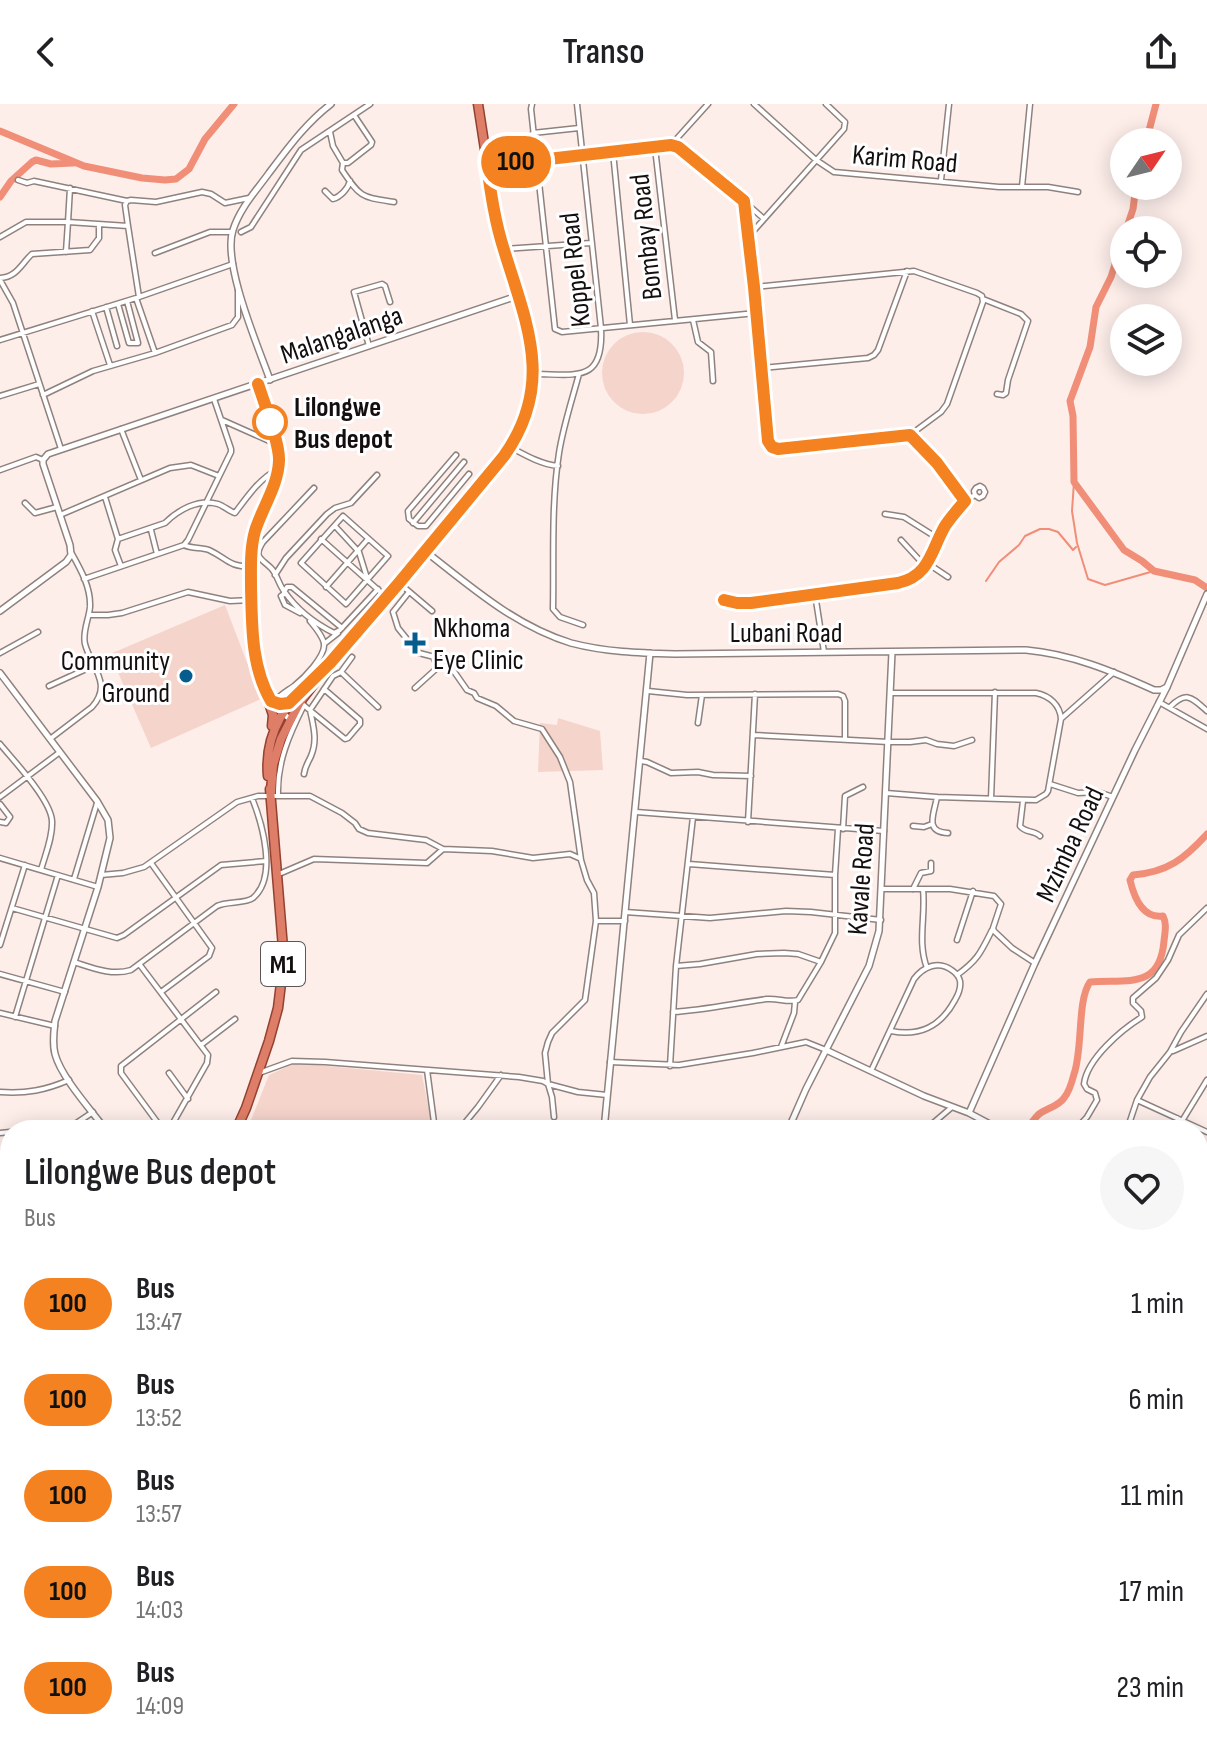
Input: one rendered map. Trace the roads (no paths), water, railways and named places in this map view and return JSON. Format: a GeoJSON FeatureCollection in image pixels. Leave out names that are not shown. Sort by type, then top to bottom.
{"type":"FeatureCollection","features":[{"type":"Feature","properties":{"kind":"highway","name":"M1"},"geometry":{"type":"LineString","coordinates":[[268,751],[281,713],[330,663],[399,583],[510,447],[523,420],[533,374],[532,348],[494,214],[478,104]]}},
{"type":"Feature","properties":{"kind":"highway","name":"M1"},"geometry":{"type":"LineString","coordinates":[[240,1120],[278,1008],[282,975],[273,794],[276,755],[290,719],[330,663]]}},
{"type":"Feature","properties":{"kind":"highway","name":"M1"},"geometry":{"type":"LineString","coordinates":[[265,691],[273,715],[267,768],[273,794]]}},
{"type":"Feature","properties":{"kind":"highway"},"geometry":{"type":"LineString","coordinates":[[272,702],[289,703]]}},
{"type":"Feature","properties":{"kind":"street"},"geometry":{"type":"LineString","coordinates":[[270,380],[238,285],[230,250],[232,232],[251,197],[298,135],[331,104]]}},
{"type":"Feature","properties":{"kind":"street"},"geometry":{"type":"LineString","coordinates":[[241,232],[251,227],[301,150],[370,104]]}},
{"type":"Feature","properties":{"kind":"street"},"geometry":{"type":"LineString","coordinates":[[532,104],[555,329],[562,332],[756,313]]}},
{"type":"Feature","properties":{"kind":"street","name":"Koppel Road"},"geometry":{"type":"LineString","coordinates":[[577,104],[601,328],[600,358],[593,367],[579,374]]}},
{"type":"Feature","properties":{"kind":"street"},"geometry":{"type":"LineString","coordinates":[[671,145],[708,104]]}},
{"type":"Feature","properties":{"kind":"street","name":"Karim Road"},"geometry":{"type":"LineString","coordinates":[[754,104],[816,160],[834,172],[999,187],[1048,187],[1078,192]]}},
{"type":"Feature","properties":{"kind":"street"},"geometry":{"type":"LineString","coordinates":[[749,236],[846,124],[826,104]]}},
{"type":"Feature","properties":{"kind":"street"},"geometry":{"type":"LineString","coordinates":[[941,180],[949,104]]}},
{"type":"Feature","properties":{"kind":"street"},"geometry":{"type":"LineString","coordinates":[[1022,187],[1030,104]]}},
{"type":"Feature","properties":{"kind":"street"},"geometry":{"type":"LineString","coordinates":[[343,163],[348,163],[372,142],[354,115]]}},
{"type":"Feature","properties":{"kind":"street"},"geometry":{"type":"LineString","coordinates":[[533,133],[579,128]]}},
{"type":"Feature","properties":{"kind":"street"},"geometry":{"type":"LineString","coordinates":[[330,132],[333,146],[343,163],[342,169],[361,195],[394,202]]}},
{"type":"Feature","properties":{"kind":"street"},"geometry":{"type":"LineString","coordinates":[[487,166],[671,145],[683,151],[763,218]]}},
{"type":"Feature","properties":{"kind":"street","name":"Bombay Road"},"geometry":{"type":"LineString","coordinates":[[655,148],[675,322]]}},
{"type":"Feature","properties":{"kind":"street"},"geometry":{"type":"LineString","coordinates":[[613,152],[630,326]]}},
{"type":"Feature","properties":{"kind":"street"},"geometry":{"type":"LineString","coordinates":[[18,180],[127,201],[156,202],[202,192],[225,203],[251,197]]}},
{"type":"Feature","properties":{"kind":"street"},"geometry":{"type":"LineString","coordinates":[[325,191],[335,199],[350,181]]}},
{"type":"Feature","properties":{"kind":"street"},"geometry":{"type":"LineString","coordinates":[[66,252],[70,188]]}},
{"type":"Feature","properties":{"kind":"street"},"geometry":{"type":"LineString","coordinates":[[127,201],[125,205],[138,298],[155,353]]}},
{"type":"Feature","properties":{"kind":"street"},"geometry":{"type":"LineString","coordinates":[[744,201],[768,441],[774,449],[910,435],[947,404],[983,299]]}},
{"type":"Feature","properties":{"kind":"street"},"geometry":{"type":"LineString","coordinates":[[0,237],[26,222],[128,226]]}},
{"type":"Feature","properties":{"kind":"street"},"geometry":{"type":"LineString","coordinates":[[61,449],[13,303],[0,279],[15,274],[32,254],[90,250],[99,238],[99,225]]}},
{"type":"Feature","properties":{"kind":"street"},"geometry":{"type":"LineString","coordinates":[[155,253],[210,232],[232,232]]}},
{"type":"Feature","properties":{"kind":"street"},"geometry":{"type":"LineString","coordinates":[[504,250],[591,243]]}},
{"type":"Feature","properties":{"kind":"street"},"geometry":{"type":"LineString","coordinates":[[0,340],[138,298],[233,264]]}},
{"type":"Feature","properties":{"kind":"street"},"geometry":{"type":"LineString","coordinates":[[754,287],[907,271],[922,273],[977,293],[983,299],[1021,314],[1028,321],[1006,393],[997,394]]}},
{"type":"Feature","properties":{"kind":"street"},"geometry":{"type":"LineString","coordinates":[[762,368],[874,355],[907,271]]}},
{"type":"Feature","properties":{"kind":"street"},"geometry":{"type":"LineString","coordinates":[[369,346],[354,292],[382,284],[390,302]]}},
{"type":"Feature","properties":{"kind":"street"},"geometry":{"type":"LineString","coordinates":[[43,395],[93,371],[232,325],[238,317],[238,285]]}},
{"type":"Feature","properties":{"kind":"street","name":"Malangalanga"},"geometry":{"type":"LineString","coordinates":[[43,460],[48,454],[61,449],[518,296]]}},
{"type":"Feature","properties":{"kind":"street"},"geometry":{"type":"LineString","coordinates":[[118,304],[129,343],[138,343],[127,301]]}},
{"type":"Feature","properties":{"kind":"street"},"geometry":{"type":"LineString","coordinates":[[106,307],[117,346]]}},
{"type":"Feature","properties":{"kind":"street"},"geometry":{"type":"LineString","coordinates":[[92,311],[110,366]]}},
{"type":"Feature","properties":{"kind":"street"},"geometry":{"type":"LineString","coordinates":[[693,320],[699,344],[711,352],[713,381]]}},
{"type":"Feature","properties":{"kind":"street"},"geometry":{"type":"LineString","coordinates":[[533,374],[579,374],[558,466],[553,609],[560,617],[583,625]]}},
{"type":"Feature","properties":{"kind":"street"},"geometry":{"type":"LineString","coordinates":[[0,396],[39,384]]}},
{"type":"Feature","properties":{"kind":"street"},"geometry":{"type":"LineString","coordinates":[[258,384],[280,459],[254,536],[251,567],[257,664],[265,691],[281,713],[290,719]]}},
{"type":"Feature","properties":{"kind":"street"},"geometry":{"type":"LineString","coordinates":[[84,579],[184,545],[188,540],[231,449],[214,399]]}},
{"type":"Feature","properties":{"kind":"street"},"geometry":{"type":"LineString","coordinates":[[221,418],[277,445]]}},
{"type":"Feature","properties":{"kind":"street"},"geometry":{"type":"LineString","coordinates":[[121,429],[141,480]]}},
{"type":"Feature","properties":{"kind":"street"},"geometry":{"type":"LineString","coordinates":[[910,435],[937,463],[965,501]]}},
{"type":"Feature","properties":{"kind":"street"},"geometry":{"type":"LineString","coordinates":[[510,447],[558,466]]}},
{"type":"Feature","properties":{"kind":"street"},"geometry":{"type":"LineString","coordinates":[[456,455],[408,511],[408,517],[420,527],[426,526],[469,474]]}},
{"type":"Feature","properties":{"kind":"street"},"geometry":{"type":"LineString","coordinates":[[0,470],[36,457],[43,460],[71,552],[90,600],[84,641],[102,689],[98,701],[50,739]]}},
{"type":"Feature","properties":{"kind":"street"},"geometry":{"type":"LineString","coordinates":[[413,523],[464,462]]}},
{"type":"Feature","properties":{"kind":"street"},"geometry":{"type":"LineString","coordinates":[[60,515],[179,466],[199,467],[219,476]]}},
{"type":"Feature","properties":{"kind":"street"},"geometry":{"type":"LineString","coordinates":[[118,539],[165,523],[189,506],[217,504],[235,513],[247,495],[278,469]]}},
{"type":"Feature","properties":{"kind":"street"},"geometry":{"type":"LineString","coordinates":[[275,575],[286,558],[327,514],[351,503],[377,475]]}},
{"type":"Feature","properties":{"kind":"street"},"geometry":{"type":"LineString","coordinates":[[285,594],[272,569],[261,560],[260,547],[314,488]]}},
{"type":"Feature","properties":{"kind":"street"},"geometry":{"type":"LineString","coordinates":[[724,600],[751,603],[904,581],[918,574],[944,527],[965,501],[975,495]]}},
{"type":"Feature","properties":{"kind":"street"},"geometry":{"type":"LineString","coordinates":[[105,497],[118,539],[115,550],[121,566]]}},
{"type":"Feature","properties":{"kind":"street"},"geometry":{"type":"LineString","coordinates":[[25,503],[35,513],[57,507]]}},
{"type":"Feature","properties":{"kind":"street"},"geometry":{"type":"LineString","coordinates":[[885,514],[911,520],[939,539]]}},
{"type":"Feature","properties":{"kind":"street"},"geometry":{"type":"LineString","coordinates":[[343,516],[388,557],[346,604],[301,563],[321,539],[343,516]]}},
{"type":"Feature","properties":{"kind":"street"},"geometry":{"type":"LineString","coordinates":[[334,525],[358,551],[368,580]]}},
{"type":"Feature","properties":{"kind":"street"},"geometry":{"type":"LineString","coordinates":[[153,528],[150,533],[157,554]]}},
{"type":"Feature","properties":{"kind":"street"},"geometry":{"type":"LineString","coordinates":[[321,539],[386,597]]}},
{"type":"Feature","properties":{"kind":"street"},"geometry":{"type":"LineString","coordinates":[[326,587],[368,539]]}},
{"type":"Feature","properties":{"kind":"street"},"geometry":{"type":"LineString","coordinates":[[901,540],[926,564],[948,577]]}},
{"type":"Feature","properties":{"kind":"street"},"geometry":{"type":"LineString","coordinates":[[184,545],[208,550],[231,564],[251,567]]}},
{"type":"Feature","properties":{"kind":"street","name":"Lubani Road"},"geometry":{"type":"LineString","coordinates":[[425,551],[492,603],[544,633],[586,647],[650,653],[1035,651],[1072,658],[1157,691],[1167,687]]}},
{"type":"Feature","properties":{"kind":"street"},"geometry":{"type":"LineString","coordinates":[[0,611],[66,562],[71,552]]}},
{"type":"Feature","properties":{"kind":"street"},"geometry":{"type":"LineString","coordinates":[[399,583],[432,611]]}},
{"type":"Feature","properties":{"kind":"street"},"geometry":{"type":"LineString","coordinates":[[287,587],[292,587],[341,629],[333,632],[285,605],[281,596],[287,587]]}},
{"type":"Feature","properties":{"kind":"street"},"geometry":{"type":"LineString","coordinates":[[324,644],[378,589]]}},
{"type":"Feature","properties":{"kind":"street"},"geometry":{"type":"LineString","coordinates":[[89,615],[122,613],[188,592],[230,601],[252,600]]}},
{"type":"Feature","properties":{"kind":"street"},"geometry":{"type":"LineString","coordinates":[[409,592],[394,609],[394,618],[415,649],[419,653],[446,660],[467,690],[477,698],[496,706],[514,721],[542,729],[560,757],[570,782],[581,860],[594,893],[596,921],[585,1000],[552,1033],[545,1053],[554,1117]]}},
{"type":"Feature","properties":{"kind":"street"},"geometry":{"type":"LineString","coordinates":[[815,594],[824,652]]}},
{"type":"Feature","properties":{"kind":"street","name":"Mzimba Road"},"geometry":{"type":"LineString","coordinates":[[969,1113],[1035,963],[1167,687],[1207,594]]}},
{"type":"Feature","properties":{"kind":"street"},"geometry":{"type":"LineString","coordinates":[[272,702],[312,669],[323,651],[324,644],[304,614]]}},
{"type":"Feature","properties":{"kind":"street"},"geometry":{"type":"LineString","coordinates":[[0,653],[38,632]]}},
{"type":"Feature","properties":{"kind":"street","name":"Kavale Road"},"geometry":{"type":"LineString","coordinates":[[792,1120],[869,966],[876,944],[881,920],[892,652]]}},
{"type":"Feature","properties":{"kind":"street"},"geometry":{"type":"LineString","coordinates":[[606,1120],[650,653]]}},
{"type":"Feature","properties":{"kind":"street"},"geometry":{"type":"LineString","coordinates":[[304,774],[315,741],[310,710],[333,676],[341,672],[352,657]]}},
{"type":"Feature","properties":{"kind":"street"},"geometry":{"type":"LineString","coordinates":[[415,688],[436,669],[433,657]]}},
{"type":"Feature","properties":{"kind":"street"},"geometry":{"type":"LineString","coordinates":[[49,686],[95,665]]}},
{"type":"Feature","properties":{"kind":"street"},"geometry":{"type":"LineString","coordinates":[[341,672],[378,707]]}},
{"type":"Feature","properties":{"kind":"street"},"geometry":{"type":"LineString","coordinates":[[1061,719],[1114,672]]}},
{"type":"Feature","properties":{"kind":"street"},"geometry":{"type":"LineString","coordinates":[[0,673],[108,820],[110,831],[101,875],[55,1026],[54,1051],[59,1065],[99,1120]]}},
{"type":"Feature","properties":{"kind":"street"},"geometry":{"type":"LineString","coordinates":[[273,794],[282,757],[302,704],[345,739],[360,724],[360,720],[324,689]]}},
{"type":"Feature","properties":{"kind":"street"},"geometry":{"type":"LineString","coordinates":[[648,691],[702,695],[841,695],[845,701],[845,738]]}},
{"type":"Feature","properties":{"kind":"street"},"geometry":{"type":"LineString","coordinates":[[991,799],[995,692]]}},
{"type":"Feature","properties":{"kind":"street"},"geometry":{"type":"LineString","coordinates":[[886,793],[1023,801],[1041,798],[1050,784],[1061,719],[1055,704],[1042,694],[891,693]]}},
{"type":"Feature","properties":{"kind":"street"},"geometry":{"type":"LineString","coordinates":[[748,822],[755,694]]}},
{"type":"Feature","properties":{"kind":"street"},"geometry":{"type":"LineString","coordinates":[[698,723],[702,695]]}},
{"type":"Feature","properties":{"kind":"street"},"geometry":{"type":"LineString","coordinates":[[1169,707],[1189,697],[1207,711]]}},
{"type":"Feature","properties":{"kind":"street"},"geometry":{"type":"LineString","coordinates":[[1159,702],[1207,729]]}},
{"type":"Feature","properties":{"kind":"street"},"geometry":{"type":"LineString","coordinates":[[754,735],[889,742],[926,740],[957,746],[972,740]]}},
{"type":"Feature","properties":{"kind":"street"},"geometry":{"type":"LineString","coordinates":[[0,744],[2,752],[26,777],[52,817],[52,829],[41,870]]}},
{"type":"Feature","properties":{"kind":"street"},"geometry":{"type":"LineString","coordinates":[[0,797],[60,752]]}},
{"type":"Feature","properties":{"kind":"street"},"geometry":{"type":"LineString","coordinates":[[641,761],[671,773],[751,776]]}},
{"type":"Feature","properties":{"kind":"street"},"geometry":{"type":"LineString","coordinates":[[1050,784],[1074,792],[1098,792],[1113,797]]}},
{"type":"Feature","properties":{"kind":"street"},"geometry":{"type":"LineString","coordinates":[[781,1047],[795,1002],[833,939],[835,875],[845,796],[863,787]]}},
{"type":"Feature","properties":{"kind":"street"},"geometry":{"type":"LineString","coordinates":[[101,875],[131,872],[151,863],[232,805],[251,797],[273,794],[313,797],[342,813],[361,831],[426,840],[443,849],[492,851],[533,858],[570,854],[581,860]]}},
{"type":"Feature","properties":{"kind":"street"},"geometry":{"type":"LineString","coordinates":[[74,962],[108,972],[131,970],[221,904],[252,898],[265,882],[266,861],[258,814],[251,797]]}},
{"type":"Feature","properties":{"kind":"street"},"geometry":{"type":"LineString","coordinates":[[937,797],[932,824],[939,832],[948,833]]}},
{"type":"Feature","properties":{"kind":"street"},"geometry":{"type":"LineString","coordinates":[[74,880],[97,801]]}},
{"type":"Feature","properties":{"kind":"street"},"geometry":{"type":"LineString","coordinates":[[1023,801],[1020,826],[1040,836]]}},
{"type":"Feature","properties":{"kind":"street"},"geometry":{"type":"LineString","coordinates":[[0,804],[10,817],[6,823],[0,822]]}},
{"type":"Feature","properties":{"kind":"street"},"geometry":{"type":"LineString","coordinates":[[636,812],[884,831]]}},
{"type":"Feature","properties":{"kind":"street"},"geometry":{"type":"LineString","coordinates":[[670,1066],[676,966],[693,817]]}},
{"type":"Feature","properties":{"kind":"street"},"geometry":{"type":"LineString","coordinates":[[913,826],[932,824]]}},
{"type":"Feature","properties":{"kind":"street"},"geometry":{"type":"LineString","coordinates":[[276,875],[314,859],[427,863],[443,849]]}},
{"type":"Feature","properties":{"kind":"street"},"geometry":{"type":"LineString","coordinates":[[0,858],[98,887]]}},
{"type":"Feature","properties":{"kind":"street"},"geometry":{"type":"LineString","coordinates":[[12,908],[113,939],[221,865],[266,861]]}},
{"type":"Feature","properties":{"kind":"street"},"geometry":{"type":"LineString","coordinates":[[151,863],[210,945],[211,953],[161,992]]}},
{"type":"Feature","properties":{"kind":"street"},"geometry":{"type":"LineString","coordinates":[[913,889],[921,873],[931,871],[931,863]]}},
{"type":"Feature","properties":{"kind":"street"},"geometry":{"type":"LineString","coordinates":[[688,864],[835,875]]}},
{"type":"Feature","properties":{"kind":"street"},"geometry":{"type":"LineString","coordinates":[[0,945],[25,865]]}},
{"type":"Feature","properties":{"kind":"street"},"geometry":{"type":"LineString","coordinates":[[15,1017],[58,875]]}},
{"type":"Feature","properties":{"kind":"street"},"geometry":{"type":"LineString","coordinates":[[882,889],[973,891],[994,896],[1000,901],[993,928],[978,957],[957,975]]}},
{"type":"Feature","properties":{"kind":"street"},"geometry":{"type":"LineString","coordinates":[[923,889],[922,952],[927,968]]}},
{"type":"Feature","properties":{"kind":"street"},"geometry":{"type":"LineString","coordinates":[[957,940],[973,891]]}},
{"type":"Feature","properties":{"kind":"street"},"geometry":{"type":"LineString","coordinates":[[1084,1120],[1097,1100],[1095,1093],[1084,1084],[1092,1063],[1126,1028],[1142,1017],[1133,998],[1156,978],[1179,935],[1207,908]]}},
{"type":"Feature","properties":{"kind":"street"},"geometry":{"type":"LineString","coordinates":[[625,912],[710,918],[786,911],[881,920]]}},
{"type":"Feature","properties":{"kind":"street"},"geometry":{"type":"LineString","coordinates":[[596,921],[625,921]]}},
{"type":"Feature","properties":{"kind":"street"},"geometry":{"type":"LineString","coordinates":[[993,928],[996,935],[1035,963]]}},
{"type":"Feature","properties":{"kind":"street"},"geometry":{"type":"LineString","coordinates":[[676,966],[784,953],[821,962]]}},
{"type":"Feature","properties":{"kind":"street"},"geometry":{"type":"LineString","coordinates":[[140,965],[208,1055],[207,1063],[175,1120]]}},
{"type":"Feature","properties":{"kind":"street"},"geometry":{"type":"LineString","coordinates":[[871,1072],[914,979],[927,968],[937,965],[957,975],[960,985],[957,995],[936,1025],[908,1033],[891,1031]]}},
{"type":"Feature","properties":{"kind":"street"},"geometry":{"type":"LineString","coordinates":[[0,974],[65,992]]}},
{"type":"Feature","properties":{"kind":"street"},"geometry":{"type":"LineString","coordinates":[[156,1120],[120,1070],[123,1064],[216,992]]}},
{"type":"Feature","properties":{"kind":"street"},"geometry":{"type":"LineString","coordinates":[[1130,1120],[1150,1077],[1207,994]]}},
{"type":"Feature","properties":{"kind":"street"},"geometry":{"type":"LineString","coordinates":[[673,1012],[772,999],[795,1002]]}},
{"type":"Feature","properties":{"kind":"street"},"geometry":{"type":"LineString","coordinates":[[0,1013],[55,1026]]}},
{"type":"Feature","properties":{"kind":"street"},"geometry":{"type":"LineString","coordinates":[[201,1045],[235,1019]]}},
{"type":"Feature","properties":{"kind":"street"},"geometry":{"type":"LineString","coordinates":[[1170,1052],[1207,1036]]}},
{"type":"Feature","properties":{"kind":"street"},"geometry":{"type":"LineString","coordinates":[[610,1062],[670,1066],[813,1043],[982,1120]]}},
{"type":"Feature","properties":{"kind":"street"},"geometry":{"type":"LineString","coordinates":[[257,1074],[292,1061],[501,1075],[533,1079],[578,1092],[607,1095]]}},
{"type":"Feature","properties":{"kind":"street"},"geometry":{"type":"LineString","coordinates":[[427,1070],[434,1120]]}},
{"type":"Feature","properties":{"kind":"street"},"geometry":{"type":"LineString","coordinates":[[169,1073],[188,1099]]}},
{"type":"Feature","properties":{"kind":"street"},"geometry":{"type":"LineString","coordinates":[[467,1120],[501,1075]]}},
{"type":"Feature","properties":{"kind":"street"},"geometry":{"type":"LineString","coordinates":[[0,1092],[35,1092],[69,1080]]}},
{"type":"Feature","properties":{"kind":"street"},"geometry":{"type":"LineString","coordinates":[[1137,1100],[1180,1120],[1207,1080]]}},
{"type":"Feature","properties":{"kind":"street"},"geometry":{"type":"LineString","coordinates":[[937,1120],[952,1107]]}},
{"type":"Feature","properties":{"kind":"street"},"geometry":{"type":"LineString","coordinates":[[81,1120],[93,1112]]}},
{"type":"Feature","properties":{"kind":"waterway"},"geometry":{"type":"LineString","coordinates":[[0,131],[84,166],[142,178],[176,179],[189,169],[205,139],[234,104]]}},
{"type":"Feature","properties":{"kind":"waterway"},"geometry":{"type":"LineString","coordinates":[[1150,128],[1156,104]]}},
{"type":"Feature","properties":{"kind":"waterway"},"geometry":{"type":"LineString","coordinates":[[0,197],[11,181],[36,160],[51,164],[73,163]]}},
{"type":"Feature","properties":{"kind":"waterway"},"geometry":{"type":"LineString","coordinates":[[1131,216],[1134,200]]}},
{"type":"Feature","properties":{"kind":"waterway"},"geometry":{"type":"LineString","coordinates":[[1110,279],[1096,307],[1090,347],[1070,401],[1074,482],[1124,550],[1154,571],[1195,580],[1207,588]]}},
{"type":"Feature","properties":{"kind":"waterway"},"geometry":{"type":"LineString","coordinates":[[1074,482],[1072,511],[1077,543],[1088,579],[1105,585],[1154,571]]}},
{"type":"Feature","properties":{"kind":"waterway"},"geometry":{"type":"LineString","coordinates":[[986,581],[999,562],[1025,536],[1040,529],[1058,532],[1073,550],[1076,547]]}},
{"type":"Feature","properties":{"kind":"waterway"},"geometry":{"type":"LineString","coordinates":[[1034,1120],[1059,1103],[1069,1090],[1077,1064],[1083,1000],[1090,982],[1139,979],[1149,975],[1161,957],[1165,931],[1163,916],[1150,914],[1140,906],[1130,880],[1133,875],[1156,871],[1174,863],[1207,834]]}},
{"type":"Feature","properties":{"kind":"place","name":"Lilongwe Bus depot"},"geometry":{"type":"Point","coordinates":[270,422]}},
{"type":"Feature","properties":{"kind":"place","name":"Nkhoma Eye Clinic"},"geometry":{"type":"Point","coordinates":[415,643]}},
{"type":"Feature","properties":{"kind":"place","name":"Community Ground"},"geometry":{"type":"Point","coordinates":[186,676]}}]}
